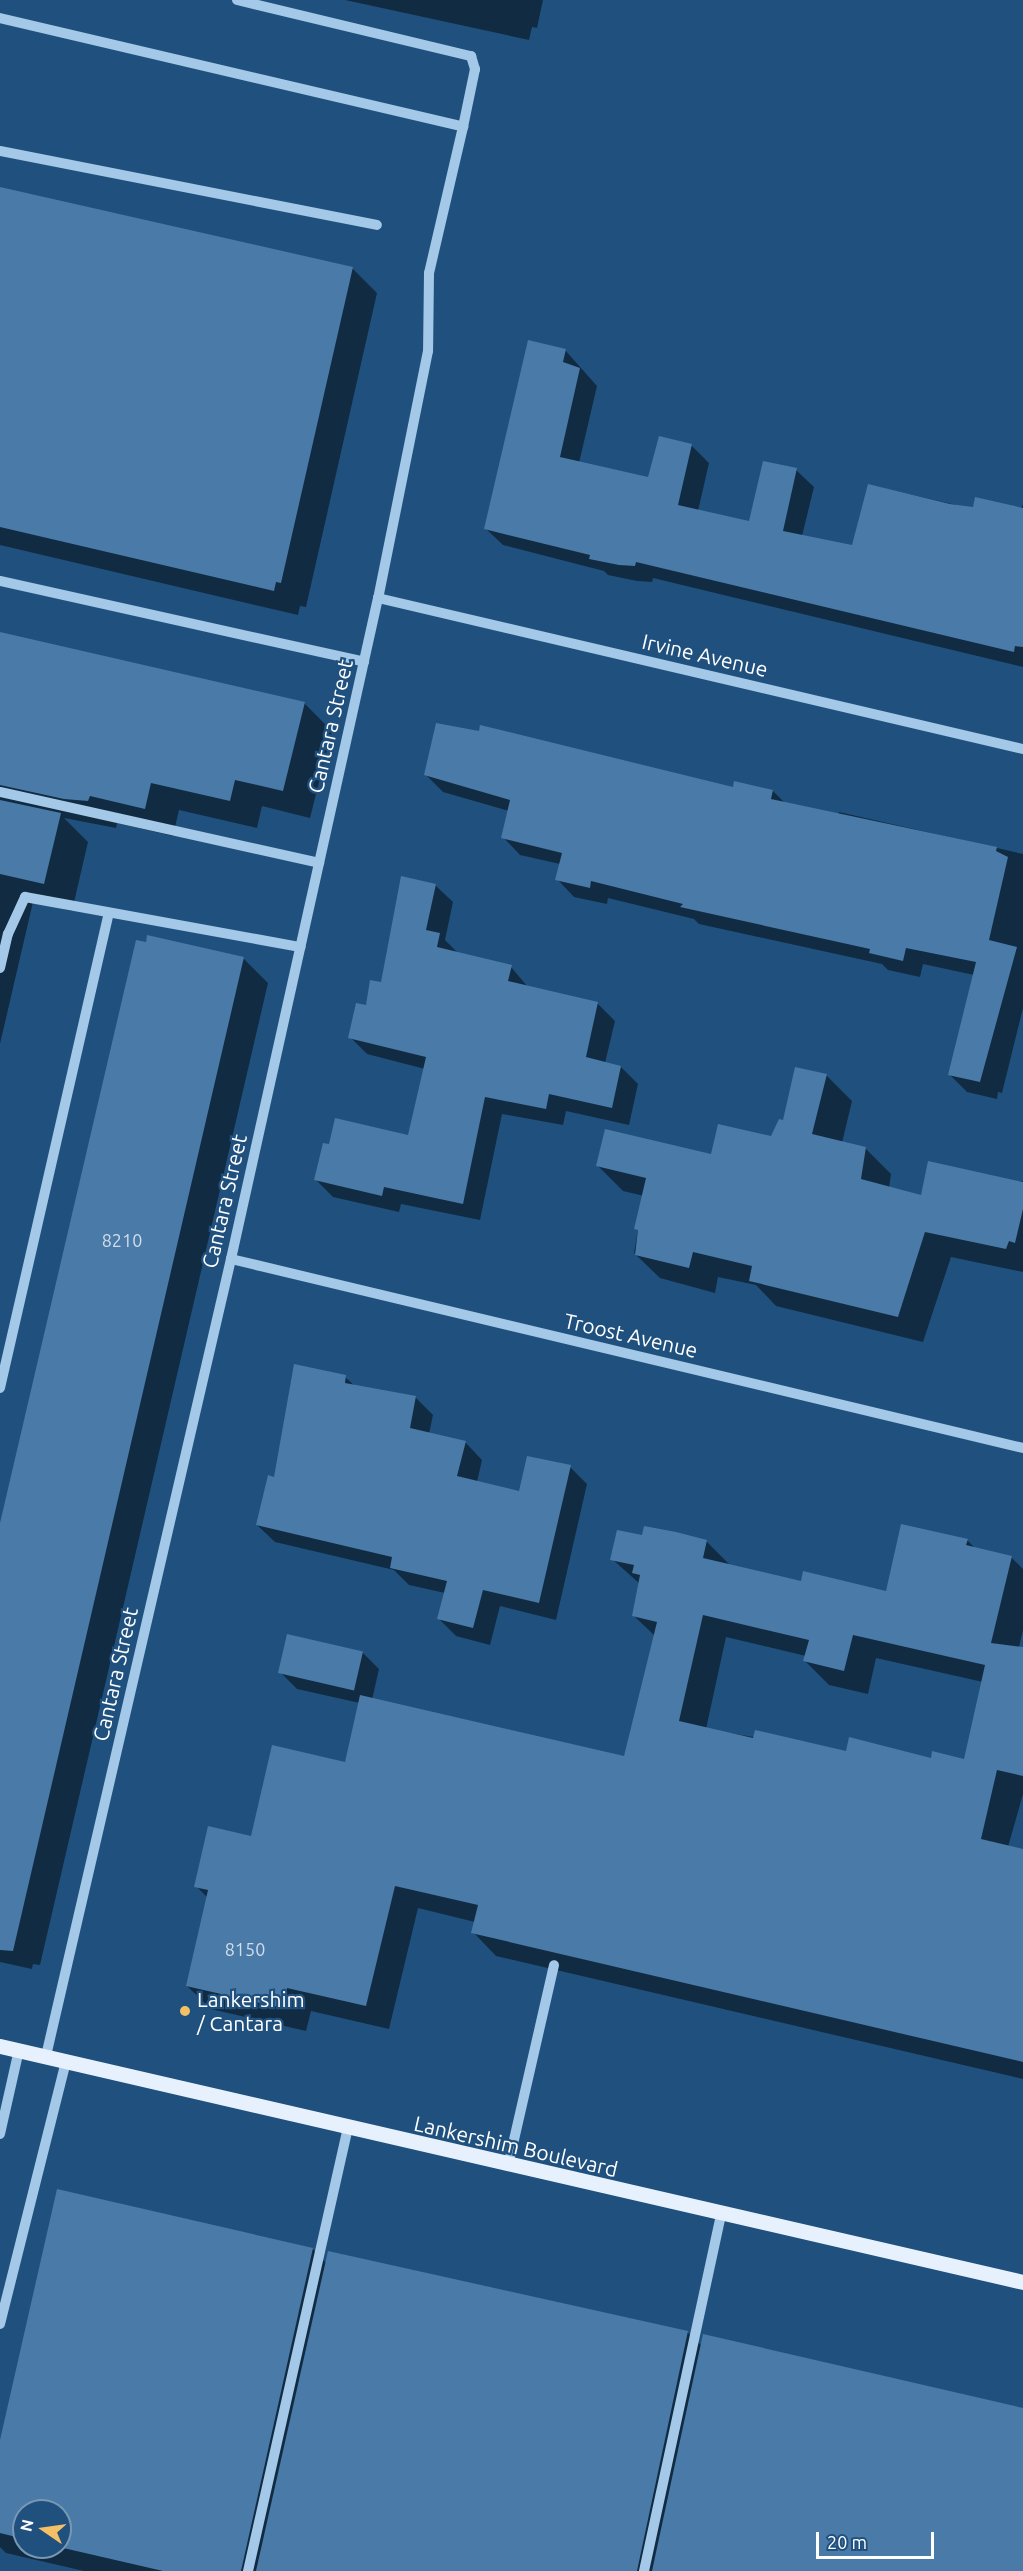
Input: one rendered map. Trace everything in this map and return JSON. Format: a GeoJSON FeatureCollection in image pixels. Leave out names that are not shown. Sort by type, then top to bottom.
{"type":"FeatureCollection","features":[{"type":"Feature","properties":{"kind":"main road","name":"Lankershim Boulevard"},"geometry":{"type":"LineString","coordinates":[[0,2046],[508,2166],[1023,2282]]}},
{"type":"Feature","properties":{"kind":"street","name":"Cantara Street"},"geometry":{"type":"LineString","coordinates":[[46,2056],[231,1259],[378,598],[428,351],[429,273],[475,69],[471,56],[237,0]]}},
{"type":"Feature","properties":{"kind":"street"},"geometry":{"type":"LineString","coordinates":[[0,18],[463,127]]}},
{"type":"Feature","properties":{"kind":"street"},"geometry":{"type":"LineString","coordinates":[[0,151],[377,225]]}},
{"type":"Feature","properties":{"kind":"street"},"geometry":{"type":"LineString","coordinates":[[0,581],[364,662]]}},
{"type":"Feature","properties":{"kind":"street","name":"Irvine Avenue"},"geometry":{"type":"LineString","coordinates":[[378,598],[1023,749]]}},
{"type":"Feature","properties":{"kind":"street"},"geometry":{"type":"LineString","coordinates":[[0,792],[319,863]]}},
{"type":"Feature","properties":{"kind":"street"},"geometry":{"type":"LineString","coordinates":[[0,968],[8,934],[25,897],[300,947]]}},
{"type":"Feature","properties":{"kind":"street"},"geometry":{"type":"LineString","coordinates":[[0,1388],[109,912]]}},
{"type":"Feature","properties":{"kind":"street","name":"Troost Avenue"},"geometry":{"type":"LineString","coordinates":[[231,1259],[1023,1448]]}},
{"type":"Feature","properties":{"kind":"street"},"geometry":{"type":"LineString","coordinates":[[508,2166],[554,1965]]}},
{"type":"Feature","properties":{"kind":"street"},"geometry":{"type":"LineString","coordinates":[[0,2134],[19,2050]]}},
{"type":"Feature","properties":{"kind":"street"},"geometry":{"type":"LineString","coordinates":[[0,2324],[66,2061]]}},
{"type":"Feature","properties":{"kind":"street"},"geometry":{"type":"LineString","coordinates":[[248,2571],[348,2129]]}},
{"type":"Feature","properties":{"kind":"street"},"geometry":{"type":"LineString","coordinates":[[644,2571],[721,2214]]}},
{"type":"Feature","properties":{"kind":"building"},"geometry":{"type":"Polygon","coordinates":[[[0,187],[353,267],[281,583],[276,582],[274,591],[0,527],[0,187]]]}},
{"type":"Feature","properties":{"kind":"building"},"geometry":{"type":"Polygon","coordinates":[[[528,340],[566,349],[563,362],[580,368],[560,457],[648,477],[659,436],[692,444],[678,505],[749,521],[763,461],[797,468],[783,531],[852,545],[868,484],[950,504],[973,507],[975,497],[1023,508],[1023,647],[1015,646],[1014,652],[636,562],[635,566],[619,565],[589,559],[590,555],[484,529],[528,340]]]}},
{"type":"Feature","properties":{"kind":"building"},"geometry":{"type":"Polygon","coordinates":[[[0,632],[305,702],[283,791],[235,780],[230,801],[151,783],[145,809],[90,796],[88,801],[64,799],[0,785],[0,632]]]}},
{"type":"Feature","properties":{"kind":"building"},"geometry":{"type":"Polygon","coordinates":[[[436,723],[479,731],[480,725],[733,787],[734,781],[773,790],[771,799],[997,847],[996,851],[1008,857],[989,940],[1017,947],[980,1082],[948,1075],[976,962],[906,948],[903,961],[869,953],[870,949],[680,907],[683,904],[591,881],[590,888],[555,880],[562,853],[501,838],[510,800],[424,775],[436,723]]]}},
{"type":"Feature","properties":{"kind":"building"},"geometry":{"type":"Polygon","coordinates":[[[0,800],[61,813],[44,884],[0,874],[0,800]]]}},
{"type":"Feature","properties":{"kind":"building"},"geometry":{"type":"Polygon","coordinates":[[[401,876],[436,884],[426,930],[440,933],[437,947],[512,965],[508,981],[598,1002],[586,1057],[621,1066],[612,1108],[549,1094],[546,1109],[485,1097],[463,1204],[384,1187],[382,1196],[314,1180],[323,1143],[329,1144],[335,1118],[408,1135],[426,1057],[348,1038],[356,1003],[366,1005],[370,980],[381,982],[401,876]]]}},
{"type":"Feature","properties":{"kind":"building"},"geometry":{"type":"Polygon","coordinates":[[[147,935],[244,957],[13,1951],[0,1950],[0,1523],[136,940],[146,942],[147,935]]]}},
{"type":"Feature","properties":{"kind":"building"},"geometry":{"type":"Polygon","coordinates":[[[795,1067],[827,1074],[812,1134],[866,1147],[861,1179],[921,1195],[928,1161],[1023,1182],[1023,1209],[1015,1243],[1009,1241],[1006,1249],[925,1232],[898,1317],[749,1281],[752,1266],[693,1252],[689,1268],[635,1255],[638,1230],[634,1229],[646,1178],[596,1166],[605,1129],[711,1154],[718,1124],[771,1136],[779,1119],[783,1120],[795,1067]]]}},
{"type":"Feature","properties":{"kind":"building"},"geometry":{"type":"Polygon","coordinates":[[[294,1364],[346,1375],[345,1383],[416,1396],[410,1428],[466,1441],[457,1476],[519,1491],[527,1456],[571,1465],[539,1603],[483,1590],[473,1628],[437,1619],[447,1581],[390,1568],[392,1557],[256,1525],[268,1475],[274,1477],[294,1364]]]}},
{"type":"Feature","properties":{"kind":"building"},"geometry":{"type":"Polygon","coordinates":[[[901,1524],[968,1539],[966,1545],[1012,1556],[991,1643],[1023,1647],[1023,1776],[997,1770],[981,1839],[1023,1849],[1023,2062],[471,1933],[478,1905],[395,1886],[366,2006],[287,1988],[283,2008],[186,1986],[208,1890],[194,1887],[208,1826],[251,1836],[272,1745],[345,1762],[360,1695],[624,1756],[657,1622],[632,1616],[640,1575],[632,1573],[634,1565],[610,1560],[617,1530],[642,1535],[644,1526],[676,1532],[707,1540],[703,1558],[801,1581],[803,1571],[886,1591],[901,1524]],[[703,1615],[679,1721],[753,1738],[755,1730],[846,1751],[849,1737],[931,1758],[932,1751],[964,1759],[985,1665],[853,1635],[844,1671],[803,1661],[809,1640],[703,1615]]]}},
{"type":"Feature","properties":{"kind":"building"},"geometry":{"type":"Polygon","coordinates":[[[287,1634],[363,1652],[354,1691],[278,1673],[287,1634]]]}},
{"type":"Feature","properties":{"kind":"building"},"geometry":{"type":"Polygon","coordinates":[[[57,2189],[313,2248],[241,2571],[163,2571],[72,2550],[72,2499],[12,2499],[12,2536],[0,2533],[0,2440],[57,2189]]]}},
{"type":"Feature","properties":{"kind":"building"},"geometry":{"type":"Polygon","coordinates":[[[328,2251],[688,2331],[637,2571],[256,2571],[328,2251]]]}},
{"type":"Feature","properties":{"kind":"building"},"geometry":{"type":"Polygon","coordinates":[[[703,2334],[1023,2408],[1023,2571],[652,2571],[703,2334]]]}},
{"type":"Feature","properties":{"kind":"place","name":"Lankershim / Cantara"},"geometry":{"type":"Point","coordinates":[185,2011]}}]}
